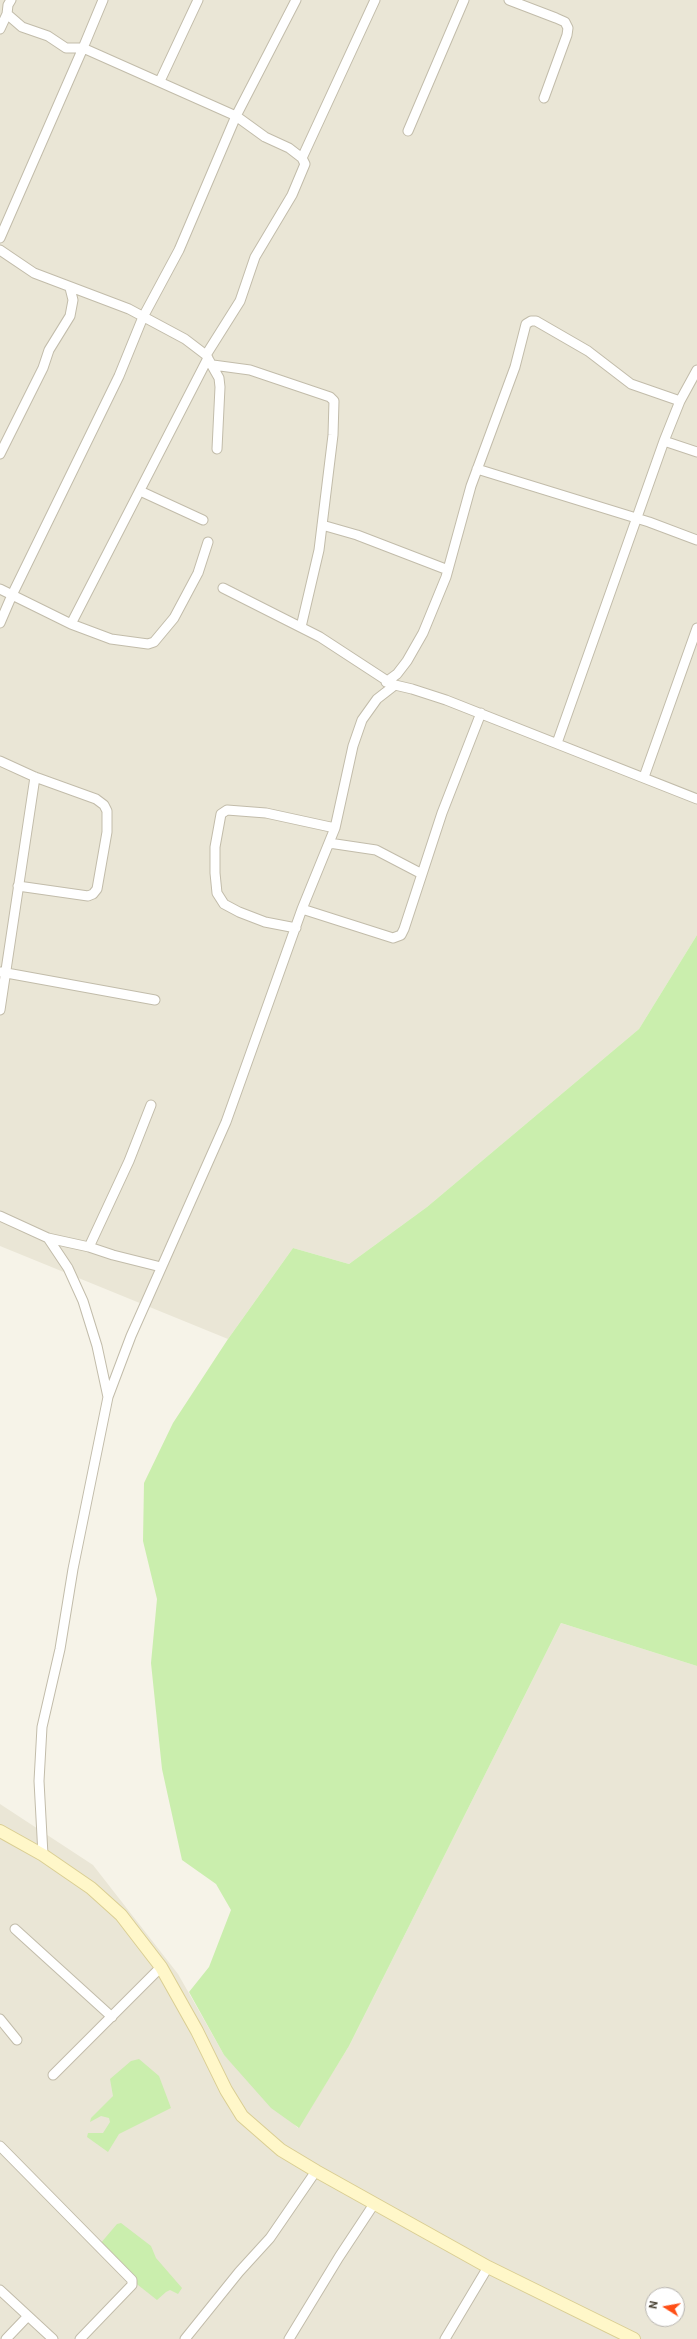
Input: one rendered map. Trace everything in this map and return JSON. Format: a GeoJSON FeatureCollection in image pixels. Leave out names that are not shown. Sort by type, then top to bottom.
{"type":"FeatureCollection","features":[{"type":"Feature","properties":{"kind":"main road"},"geometry":{"type":"LineString","coordinates":[[0,1831],[43,1855],[90,1888],[121,1915],[161,1967],[197,2030],[226,2090],[242,2116],[281,2150],[374,2204],[488,2267],[634,2339]]}},
{"type":"Feature","properties":{"kind":"street"},"geometry":{"type":"LineString","coordinates":[[0,29],[8,14],[8,5],[11,0]]}},
{"type":"Feature","properties":{"kind":"street"},"geometry":{"type":"LineString","coordinates":[[0,238],[103,0]]}},
{"type":"Feature","properties":{"kind":"street"},"geometry":{"type":"LineString","coordinates":[[160,81],[198,0]]}},
{"type":"Feature","properties":{"kind":"street"},"geometry":{"type":"LineString","coordinates":[[0,623],[12,595],[116,382],[143,317],[179,250],[236,116],[296,0]]}},
{"type":"Feature","properties":{"kind":"street"},"geometry":{"type":"LineString","coordinates":[[302,158],[375,0]]}},
{"type":"Feature","properties":{"kind":"street"},"geometry":{"type":"LineString","coordinates":[[408,131],[464,0]]}},
{"type":"Feature","properties":{"kind":"street"},"geometry":{"type":"LineString","coordinates":[[509,0],[565,22],[568,28],[567,35],[544,98]]}},
{"type":"Feature","properties":{"kind":"street"},"geometry":{"type":"LineString","coordinates":[[8,14],[22,27],[48,36],[66,48],[83,48],[236,116],[248,126],[289,148],[302,158],[305,164],[292,195],[255,257],[240,301],[71,624]]}},
{"type":"Feature","properties":{"kind":"street"},"geometry":{"type":"LineString","coordinates":[[0,250],[34,273],[70,288],[129,309],[185,339],[209,360],[219,378],[220,387],[217,449]]}},
{"type":"Feature","properties":{"kind":"street"},"geometry":{"type":"LineString","coordinates":[[0,454],[43,368],[49,350],[70,316],[73,300],[70,288]]}},
{"type":"Feature","properties":{"kind":"street"},"geometry":{"type":"LineString","coordinates":[[43,1855],[39,1781],[42,1727],[60,1649],[73,1569],[108,1397],[161,1267],[195,1196],[226,1122],[302,909],[335,828],[353,746],[362,720],[408,661],[423,634],[448,570],[477,469],[515,366],[526,324],[530,321],[536,321],[569,339],[617,371],[631,384],[680,401]]}},
{"type":"Feature","properties":{"kind":"street"},"geometry":{"type":"LineString","coordinates":[[209,360],[250,370],[330,397],[334,401],[333,435],[319,550],[301,627]]}},
{"type":"Feature","properties":{"kind":"street"},"geometry":{"type":"LineString","coordinates":[[557,743],[664,441],[680,401],[697,370]]}},
{"type":"Feature","properties":{"kind":"street"},"geometry":{"type":"LineString","coordinates":[[664,441],[697,452]]}},
{"type":"Feature","properties":{"kind":"street"},"geometry":{"type":"LineString","coordinates":[[477,469],[637,519],[697,540]]}},
{"type":"Feature","properties":{"kind":"street"},"geometry":{"type":"LineString","coordinates":[[140,491],[203,520]]}},
{"type":"Feature","properties":{"kind":"street"},"geometry":{"type":"LineString","coordinates":[[322,525],[357,535],[448,570]]}},
{"type":"Feature","properties":{"kind":"street"},"geometry":{"type":"LineString","coordinates":[[0,589],[71,624],[111,639],[148,644],[154,642],[174,618],[198,573],[208,542]]}},
{"type":"Feature","properties":{"kind":"street"},"geometry":{"type":"LineString","coordinates":[[223,588],[320,637],[390,684],[429,694],[481,713],[697,799]]}},
{"type":"Feature","properties":{"kind":"street"},"geometry":{"type":"LineString","coordinates":[[644,777],[697,628]]}},
{"type":"Feature","properties":{"kind":"street"},"geometry":{"type":"LineString","coordinates":[[302,909],[393,938],[400,935],[404,929],[442,813],[481,713]]}},
{"type":"Feature","properties":{"kind":"street"},"geometry":{"type":"LineString","coordinates":[[0,761],[35,777],[96,799],[104,805],[107,811],[107,832],[97,890],[93,894],[88,896],[18,886]]}},
{"type":"Feature","properties":{"kind":"street"},"geometry":{"type":"LineString","coordinates":[[0,1010],[3,973],[35,777]]}},
{"type":"Feature","properties":{"kind":"street"},"geometry":{"type":"LineString","coordinates":[[296,928],[265,922],[239,912],[224,904],[217,893],[215,873],[215,847],[221,814],[227,810],[266,813],[335,828]]}},
{"type":"Feature","properties":{"kind":"street"},"geometry":{"type":"LineString","coordinates":[[329,843],[376,850],[422,874]]}},
{"type":"Feature","properties":{"kind":"street"},"geometry":{"type":"LineString","coordinates":[[3,973],[155,1000]]}},
{"type":"Feature","properties":{"kind":"street"},"geometry":{"type":"LineString","coordinates":[[89,1246],[129,1161],[151,1105]]}},
{"type":"Feature","properties":{"kind":"street"},"geometry":{"type":"LineString","coordinates":[[0,1216],[48,1238],[89,1246],[161,1267]]}},
{"type":"Feature","properties":{"kind":"street"},"geometry":{"type":"LineString","coordinates":[[48,1238],[68,1268],[83,1301],[97,1346],[108,1397]]}},
{"type":"Feature","properties":{"kind":"street"},"geometry":{"type":"LineString","coordinates":[[15,1930],[112,2017]]}},
{"type":"Feature","properties":{"kind":"street"},"geometry":{"type":"LineString","coordinates":[[52,2075],[161,1967]]}},
{"type":"Feature","properties":{"kind":"street"},"geometry":{"type":"LineString","coordinates":[[0,2019],[17,2040]]}},
{"type":"Feature","properties":{"kind":"street"},"geometry":{"type":"LineString","coordinates":[[0,2146],[132,2280],[132,2285],[80,2339]]}},
{"type":"Feature","properties":{"kind":"street"},"geometry":{"type":"LineString","coordinates":[[185,2339],[239,2272],[270,2238],[316,2171]]}},
{"type":"Feature","properties":{"kind":"street"},"geometry":{"type":"LineString","coordinates":[[289,2339],[339,2257],[374,2204]]}},
{"type":"Feature","properties":{"kind":"street"},"geometry":{"type":"LineString","coordinates":[[445,2339],[488,2267]]}},
{"type":"Feature","properties":{"kind":"street"},"geometry":{"type":"LineString","coordinates":[[0,2290],[53,2339]]}},
{"type":"Feature","properties":{"kind":"street"},"geometry":{"type":"LineString","coordinates":[[6,2339],[28,2316]]}},
{"type":"Feature","properties":{"kind":"shaded area"},"geometry":{"type":"Polygon","coordinates":[[[0,0],[697,0],[697,935],[639,1029],[427,1207],[349,1264],[293,1248],[228,1339],[0,1246],[0,0]]]}},
{"type":"Feature","properties":{"kind":"shaded area"},"geometry":{"type":"Polygon","coordinates":[[[561,1623],[697,1666],[697,2339],[0,2339],[0,1804],[93,1865],[178,1974],[224,2055],[298,2128],[349,2046],[561,1623]]]}},
{"type":"Feature","properties":{"kind":"green space"},"geometry":{"type":"Polygon","coordinates":[[[697,935],[697,1666],[561,1623],[349,2046],[299,2128],[271,2108],[224,2055],[189,1992],[209,1967],[231,1910],[216,1884],[182,1860],[162,1769],[151,1663],[157,1599],[143,1541],[144,1483],[173,1423],[228,1339],[293,1248],[349,1264],[427,1207],[639,1029],[697,935]]]}},
{"type":"Feature","properties":{"kind":"green space"},"geometry":{"type":"Polygon","coordinates":[[[139,2059],[159,2076],[171,2108],[119,2134],[108,2152],[87,2137],[88,2133],[103,2133],[110,2122],[109,2118],[101,2116],[90,2122],[91,2118],[113,2096],[110,2079],[131,2061],[139,2059]]]}},
{"type":"Feature","properties":{"kind":"green space"},"geometry":{"type":"Polygon","coordinates":[[[121,2223],[151,2246],[156,2258],[182,2288],[178,2294],[170,2290],[157,2300],[138,2285],[100,2244],[117,2224],[121,2223]]]}}]}
